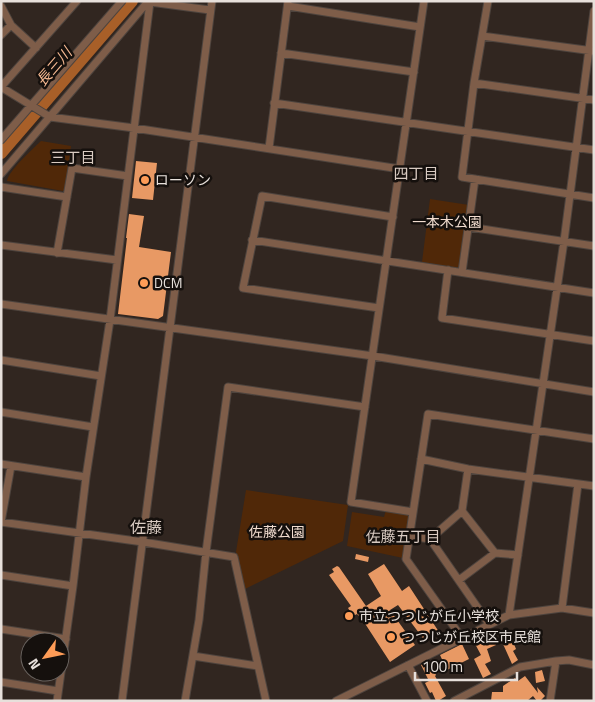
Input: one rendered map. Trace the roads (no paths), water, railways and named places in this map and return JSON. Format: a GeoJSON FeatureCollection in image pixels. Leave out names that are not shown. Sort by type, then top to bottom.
{"type":"FeatureCollection","features":[{"type":"Feature","properties":{"kind":"street"},"geometry":{"type":"LineString","coordinates":[[77,1],[1,87],[50,117],[195,137],[400,169]]}},
{"type":"Feature","properties":{"kind":"street"},"geometry":{"type":"LineString","coordinates":[[1,140],[122,1]]}},
{"type":"Feature","properties":{"kind":"street"},"geometry":{"type":"LineString","coordinates":[[122,701],[212,1]]}},
{"type":"Feature","properties":{"kind":"street"},"geometry":{"type":"LineString","coordinates":[[413,512],[351,502],[424,1]]}},
{"type":"Feature","properties":{"kind":"street"},"geometry":{"type":"LineString","coordinates":[[488,1],[467,130],[462,177],[594,198]]}},
{"type":"Feature","properties":{"kind":"street"},"geometry":{"type":"LineString","coordinates":[[1,174],[145,4],[150,2],[210,10]]}},
{"type":"Feature","properties":{"kind":"street"},"geometry":{"type":"LineString","coordinates":[[67,632],[78,534],[110,320],[150,2]]}},
{"type":"Feature","properties":{"kind":"street"},"geometry":{"type":"LineString","coordinates":[[269,148],[288,4],[420,27]]}},
{"type":"Feature","properties":{"kind":"street"},"geometry":{"type":"LineString","coordinates":[[1,6],[11,25],[36,48]]}},
{"type":"Feature","properties":{"kind":"street"},"geometry":{"type":"LineString","coordinates":[[509,615],[564,241],[582,99],[592,51],[594,12]]}},
{"type":"Feature","properties":{"kind":"street"},"geometry":{"type":"LineString","coordinates":[[1,35],[11,25]]}},
{"type":"Feature","properties":{"kind":"street"},"geometry":{"type":"LineString","coordinates":[[482,36],[592,51]]}},
{"type":"Feature","properties":{"kind":"street"},"geometry":{"type":"LineString","coordinates":[[281,53],[414,72]]}},
{"type":"Feature","properties":{"kind":"street"},"geometry":{"type":"LineString","coordinates":[[474,83],[594,100]]}},
{"type":"Feature","properties":{"kind":"street"},"geometry":{"type":"LineString","coordinates":[[274,103],[594,150]]}},
{"type":"Feature","properties":{"kind":"street"},"geometry":{"type":"LineString","coordinates":[[57,253],[72,168],[128,176]]}},
{"type":"Feature","properties":{"kind":"street"},"geometry":{"type":"LineString","coordinates":[[462,272],[475,179]]}},
{"type":"Feature","properties":{"kind":"street"},"geometry":{"type":"LineString","coordinates":[[1,187],[67,197]]}},
{"type":"Feature","properties":{"kind":"street"},"geometry":{"type":"LineString","coordinates":[[379,308],[243,288],[262,196],[392,218]]}},
{"type":"Feature","properties":{"kind":"street"},"geometry":{"type":"LineString","coordinates":[[469,227],[594,246]]}},
{"type":"Feature","properties":{"kind":"street"},"geometry":{"type":"LineString","coordinates":[[252,240],[594,293]]}},
{"type":"Feature","properties":{"kind":"street"},"geometry":{"type":"LineString","coordinates":[[1,245],[117,260]]}},
{"type":"Feature","properties":{"kind":"street"},"geometry":{"type":"LineString","coordinates":[[448,270],[442,318],[594,341]]}},
{"type":"Feature","properties":{"kind":"street"},"geometry":{"type":"LineString","coordinates":[[1,304],[373,356],[594,392]]}},
{"type":"Feature","properties":{"kind":"street"},"geometry":{"type":"LineString","coordinates":[[1,360],[101,376]]}},
{"type":"Feature","properties":{"kind":"street"},"geometry":{"type":"LineString","coordinates":[[185,701],[199,620],[228,387],[365,407]]}},
{"type":"Feature","properties":{"kind":"street"},"geometry":{"type":"LineString","coordinates":[[1,412],[93,427]]}},
{"type":"Feature","properties":{"kind":"street"},"geometry":{"type":"LineString","coordinates":[[462,638],[406,559],[428,414],[594,439]]}},
{"type":"Feature","properties":{"kind":"street"},"geometry":{"type":"LineString","coordinates":[[421,460],[594,486]]}},
{"type":"Feature","properties":{"kind":"street"},"geometry":{"type":"LineString","coordinates":[[1,464],[86,477]]}},
{"type":"Feature","properties":{"kind":"street"},"geometry":{"type":"LineString","coordinates":[[11,466],[1,522],[234,557],[266,701]]}},
{"type":"Feature","properties":{"kind":"street"},"geometry":{"type":"LineString","coordinates":[[430,539],[462,510],[468,468]]}},
{"type":"Feature","properties":{"kind":"street"},"geometry":{"type":"LineString","coordinates":[[562,608],[578,484]]}},
{"type":"Feature","properties":{"kind":"street"},"geometry":{"type":"LineString","coordinates":[[462,510],[495,553]]}},
{"type":"Feature","properties":{"kind":"street"},"geometry":{"type":"LineString","coordinates":[[409,536],[430,539],[489,624]]}},
{"type":"Feature","properties":{"kind":"street"},"geometry":{"type":"LineString","coordinates":[[459,580],[495,553],[518,555]]}},
{"type":"Feature","properties":{"kind":"street"},"geometry":{"type":"LineString","coordinates":[[1,575],[73,586]]}},
{"type":"Feature","properties":{"kind":"street"},"geometry":{"type":"LineString","coordinates":[[336,701],[509,615],[562,608],[594,613]]}},
{"type":"Feature","properties":{"kind":"street"},"geometry":{"type":"LineString","coordinates":[[1,629],[20,632]]}},
{"type":"Feature","properties":{"kind":"street"},"geometry":{"type":"LineString","coordinates":[[193,656],[258,666]]}},
{"type":"Feature","properties":{"kind":"street"},"geometry":{"type":"LineString","coordinates":[[454,701],[520,667],[569,660],[594,665]]}},
{"type":"Feature","properties":{"kind":"street"},"geometry":{"type":"LineString","coordinates":[[550,701],[556,661]]}},
{"type":"Feature","properties":{"kind":"street"},"geometry":{"type":"LineString","coordinates":[[408,665],[427,701]]}},
{"type":"Feature","properties":{"kind":"street"},"geometry":{"type":"LineString","coordinates":[[1,682],[58,691]]}},
{"type":"Feature","properties":{"kind":"street"},"geometry":{"type":"LineString","coordinates":[[57,701],[59,682]]}},
{"type":"Feature","properties":{"kind":"waterway","name":"長三川"},"geometry":{"type":"LineString","coordinates":[[1,153],[132,1]]}},
{"type":"Feature","properties":{"kind":"place","name":"ローソン"},"geometry":{"type":"Point","coordinates":[145,180]}},
{"type":"Feature","properties":{"kind":"place","name":"DCM"},"geometry":{"type":"Point","coordinates":[144,283]}},
{"type":"Feature","properties":{"kind":"place","name":"市立つつじが丘小学校"},"geometry":{"type":"Point","coordinates":[349,616]}},
{"type":"Feature","properties":{"kind":"place","name":"つつじが丘校区市民館"},"geometry":{"type":"Point","coordinates":[391,637]}},
{"type":"Feature","properties":{"kind":"district","name":"三丁目"},"geometry":{"type":"Point","coordinates":[73,158]}},
{"type":"Feature","properties":{"kind":"district","name":"四丁目"},"geometry":{"type":"Point","coordinates":[416,174]}},
{"type":"Feature","properties":{"kind":"district","name":"佐藤"},"geometry":{"type":"Point","coordinates":[146,527]}},
{"type":"Feature","properties":{"kind":"district","name":"佐藤五丁目"},"geometry":{"type":"Point","coordinates":[403,537]}},
{"type":"Feature","properties":{"kind":"park label","name":"一本木公園"},"geometry":{"type":"Point","coordinates":[447,222]}},
{"type":"Feature","properties":{"kind":"park label","name":"佐藤公園"},"geometry":{"type":"Point","coordinates":[277,532]}}]}
